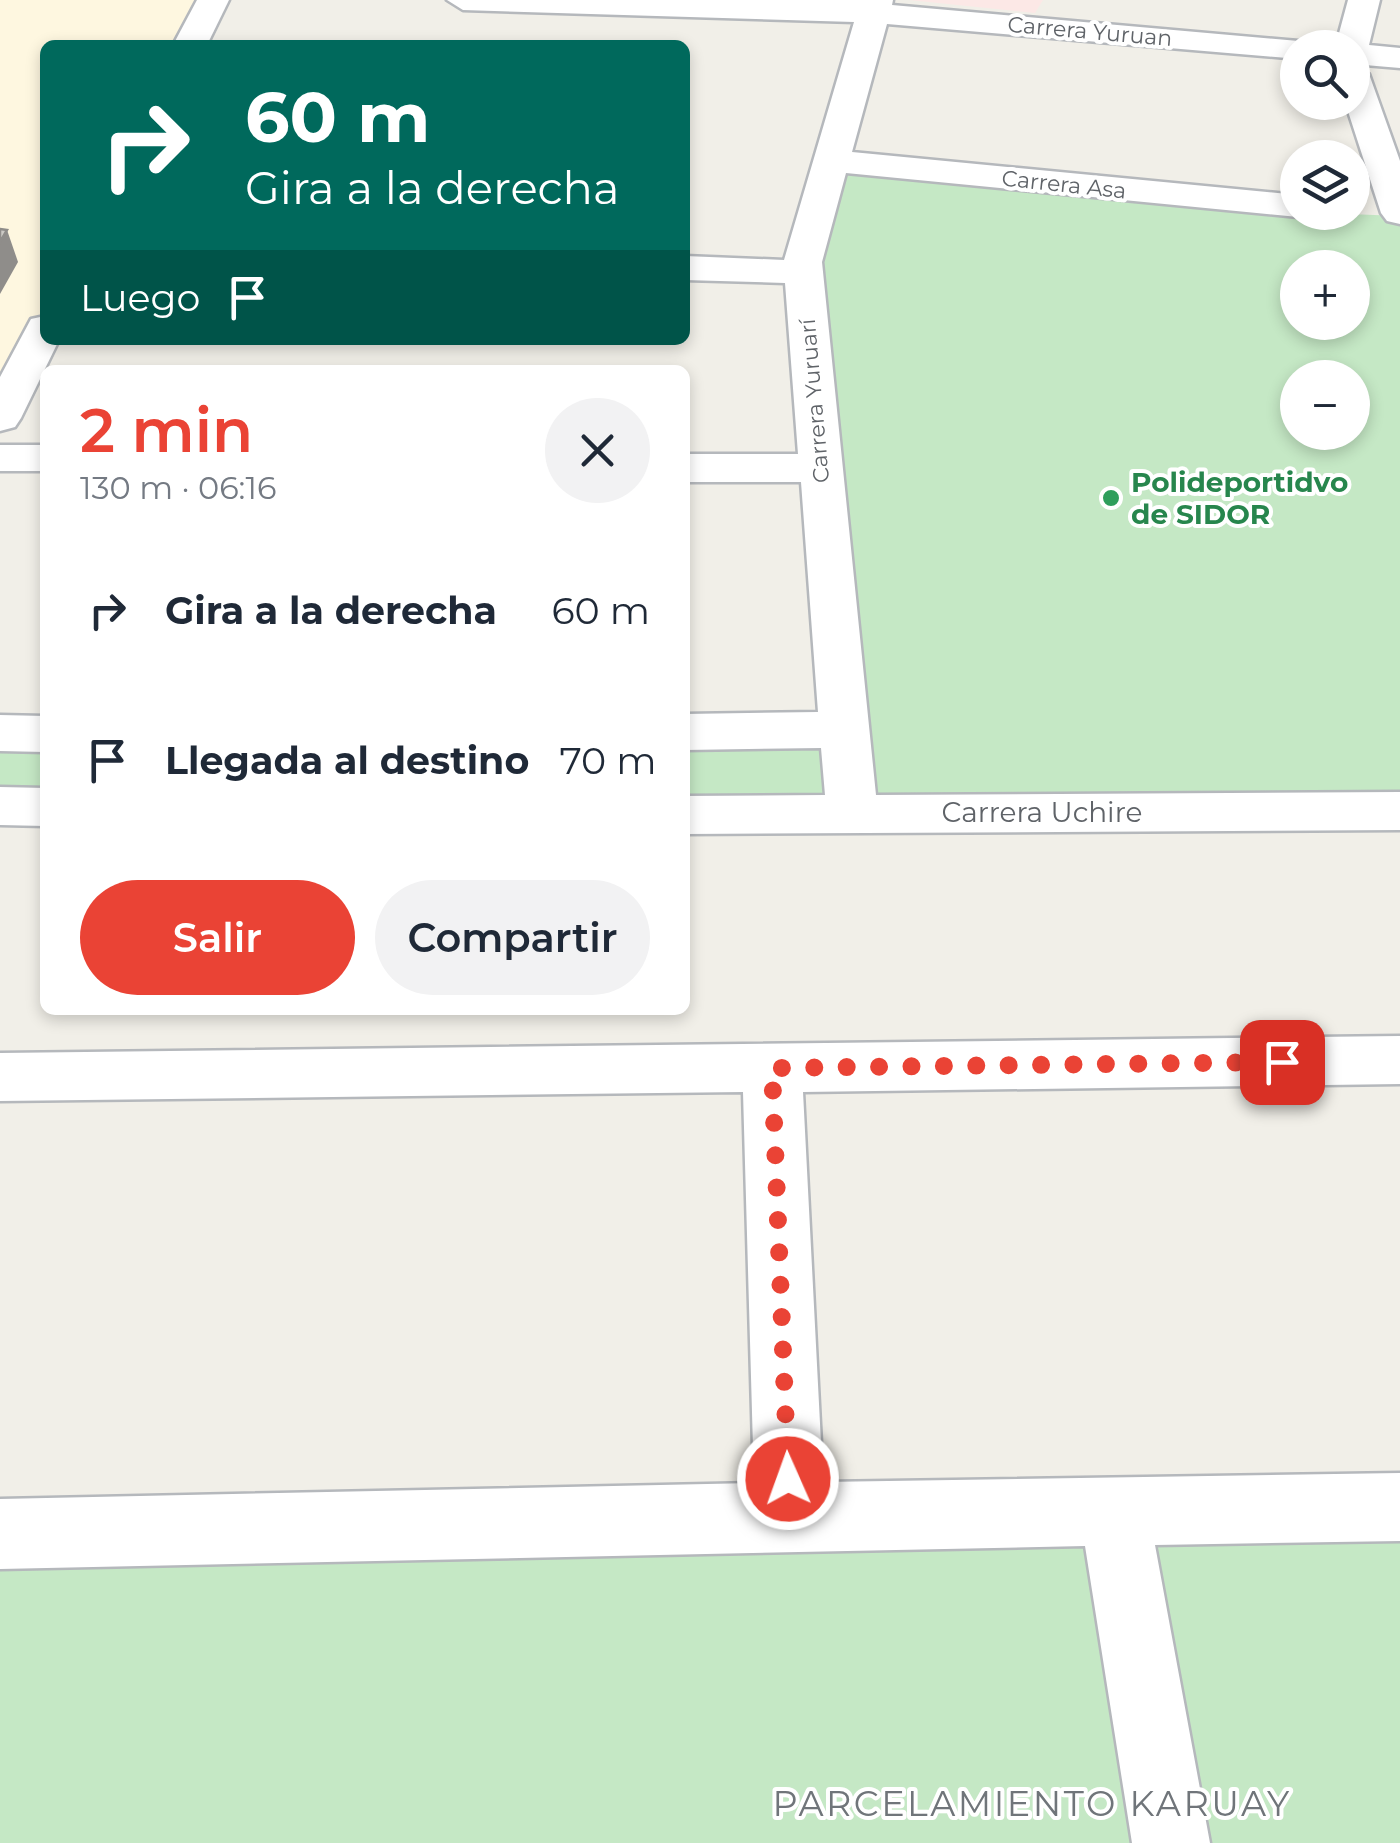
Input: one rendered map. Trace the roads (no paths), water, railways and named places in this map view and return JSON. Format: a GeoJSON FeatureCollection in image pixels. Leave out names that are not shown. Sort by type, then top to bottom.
{"type":"FeatureCollection","features":[{"type":"Feature","properties":{"kind":"street"},"geometry":{"type":"LineString","coordinates":[[193,40],[213,0]]}},
{"type":"Feature","properties":{"kind":"street","name":"Carrera Yuruan"},"geometry":{"type":"LineString","coordinates":[[463,0],[534,16],[875,6],[1046,13],[1280,46]]}},
{"type":"Feature","properties":{"kind":"street"},"geometry":{"type":"LineString","coordinates":[[1357,30],[1364,0]]}},
{"type":"Feature","properties":{"kind":"street","name":"Carrera Yuruarí"},"geometry":{"type":"LineString","coordinates":[[852,812],[803,272],[875,6]]}},
{"type":"Feature","properties":{"kind":"street"},"geometry":{"type":"LineString","coordinates":[[1370,53],[1400,58]]}},
{"type":"Feature","properties":{"kind":"street"},"geometry":{"type":"LineString","coordinates":[[1370,115],[1391,163],[1389,214]]}},
{"type":"Feature","properties":{"kind":"street","name":"Carrera Asa"},"geometry":{"type":"LineString","coordinates":[[832,161],[1280,204]]}},
{"type":"Feature","properties":{"kind":"street"},"geometry":{"type":"LineString","coordinates":[[690,268],[803,272]]}},
{"type":"Feature","properties":{"kind":"street"},"geometry":{"type":"LineString","coordinates":[[0,418],[40,338]]}},
{"type":"Feature","properties":{"kind":"street"},"geometry":{"type":"LineString","coordinates":[[0,458],[40,458]]}},
{"type":"Feature","properties":{"kind":"street"},"geometry":{"type":"LineString","coordinates":[[690,468],[820,468]]}},
{"type":"Feature","properties":{"kind":"street"},"geometry":{"type":"LineString","coordinates":[[690,732],[845,730]]}},
{"type":"Feature","properties":{"kind":"street"},"geometry":{"type":"LineString","coordinates":[[0,733],[40,734]]}},
{"type":"Feature","properties":{"kind":"street"},"geometry":{"type":"LineString","coordinates":[[0,806],[40,807]]}},
{"type":"Feature","properties":{"kind":"street","name":"Carrera Uchire"},"geometry":{"type":"LineString","coordinates":[[690,815],[1400,812]]}},
{"type":"Feature","properties":{"kind":"street"},"geometry":{"type":"LineString","coordinates":[[0,1077],[1400,1060]]}},
{"type":"Feature","properties":{"kind":"street"},"geometry":{"type":"LineString","coordinates":[[772,1068],[790,1516]]}},
{"type":"Feature","properties":{"kind":"street"},"geometry":{"type":"LineString","coordinates":[[0,1534],[1400,1507]]}},
{"type":"Feature","properties":{"kind":"street"},"geometry":{"type":"LineString","coordinates":[[1114,1512],[1171,1843]]}},
{"type":"Feature","properties":{"kind":"place","name":"Polideportidvo de SIDOR"},"geometry":{"type":"Point","coordinates":[1111,498]}},
{"type":"Feature","properties":{"kind":"district","name":"PARCELAMIENTO KARUAY"},"geometry":{"type":"Point","coordinates":[1032,1804]}}]}
